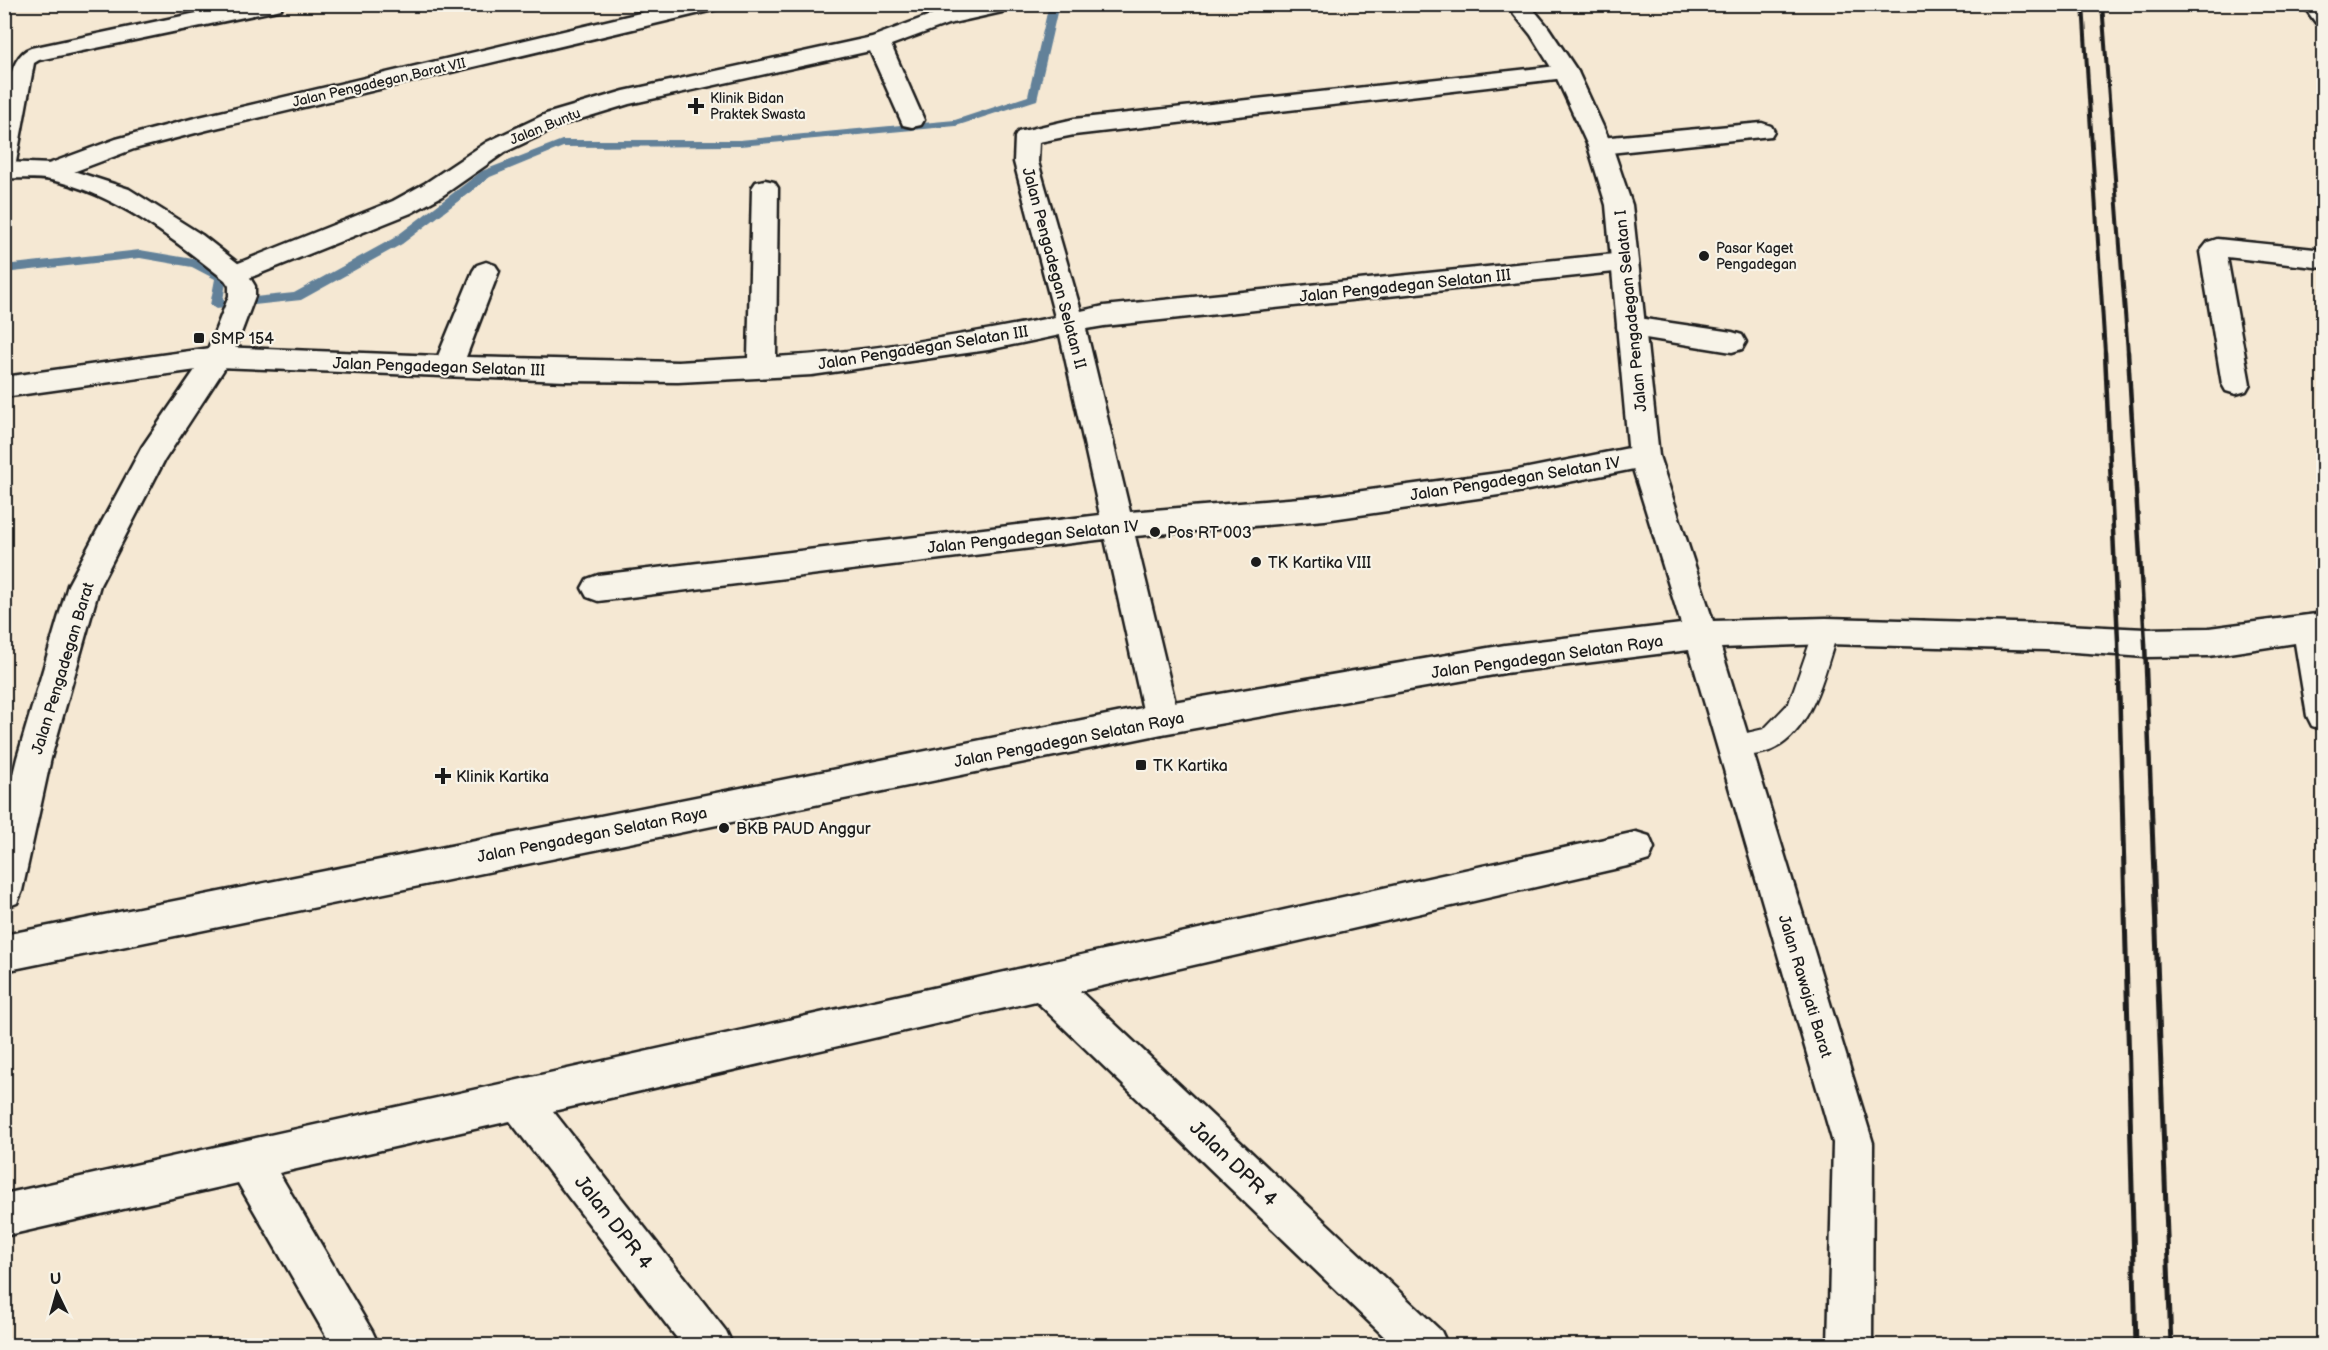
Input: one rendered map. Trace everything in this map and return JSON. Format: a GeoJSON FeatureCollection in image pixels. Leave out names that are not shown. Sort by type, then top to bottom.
{"type":"FeatureCollection","features":[{"type":"Feature","properties":{"kind":"street"},"geometry":{"type":"LineString","coordinates":[[4,162],[20,68],[25,59],[38,52],[161,16],[273,4]]}},
{"type":"Feature","properties":{"kind":"street","name":"Jalan Pengadegan Selatan I"},"geometry":{"type":"LineString","coordinates":[[1517,4],[1545,38],[1566,72],[1600,146],[1619,205],[1644,456],[1701,635]]}},
{"type":"Feature","properties":{"kind":"street"},"geometry":{"type":"LineString","coordinates":[[2313,4],[2324,18]]}},
{"type":"Feature","properties":{"kind":"street","name":"Jalan Pengadegan Barat VII"},"geometry":{"type":"LineString","coordinates":[[52,172],[125,144],[204,123],[695,6]]}},
{"type":"Feature","properties":{"kind":"street","name":"Jalan Buntu"},"geometry":{"type":"LineString","coordinates":[[237,297],[433,190],[496,147],[555,119],[624,98],[878,42],[941,19],[994,7]]}},
{"type":"Feature","properties":{"kind":"street"},"geometry":{"type":"LineString","coordinates":[[878,42],[912,120]]}},
{"type":"Feature","properties":{"kind":"street","name":"Jalan Pengadegan Selatan II"},"geometry":{"type":"LineString","coordinates":[[1162,719],[1070,321],[1026,162],[1025,141],[1029,135],[1074,128],[1566,72]]}},
{"type":"Feature","properties":{"kind":"street"},"geometry":{"type":"LineString","coordinates":[[1600,146],[1762,131]]}},
{"type":"Feature","properties":{"kind":"street"},"geometry":{"type":"LineString","coordinates":[[4,170],[52,172],[120,195],[193,241],[237,297]]}},
{"type":"Feature","properties":{"kind":"street"},"geometry":{"type":"LineString","coordinates":[[762,367],[765,188]]}},
{"type":"Feature","properties":{"kind":"street"},"geometry":{"type":"LineString","coordinates":[[2236,384],[2213,252],[2217,248],[2224,248],[2324,259]]}},
{"type":"Feature","properties":{"kind":"street","name":"Jalan Pengadegan Selatan III"},"geometry":{"type":"LineString","coordinates":[[4,387],[218,357],[678,372],[762,367],[865,359],[988,340],[1070,321],[1104,316],[1624,262]]}},
{"type":"Feature","properties":{"kind":"street"},"geometry":{"type":"LineString","coordinates":[[448,366],[486,271]]}},
{"type":"Feature","properties":{"kind":"street","name":"Jalan Pengadegan Barat"},"geometry":{"type":"LineString","coordinates":[[4,891],[34,758],[84,585],[152,455],[218,357],[237,297]]}},
{"type":"Feature","properties":{"kind":"street"},"geometry":{"type":"LineString","coordinates":[[1631,327],[1731,342]]}},
{"type":"Feature","properties":{"kind":"street","name":"Jalan Pengadegan Selatan IV"},"geometry":{"type":"LineString","coordinates":[[598,588],[1118,525],[1325,508],[1513,482],[1644,456]]}},
{"type":"Feature","properties":{"kind":"street"},"geometry":{"type":"LineString","coordinates":[[2316,627],[2324,716]]}},
{"type":"Feature","properties":{"kind":"street","name":"Jalan Pengadegan Selatan Raya"},"geometry":{"type":"LineString","coordinates":[[4,953],[1162,719],[1506,659],[1701,635],[1826,631],[2035,637],[2145,643],[2209,642],[2316,627]]}},
{"type":"Feature","properties":{"kind":"street","name":"Jalan Rawajati Barat"},"geometry":{"type":"LineString","coordinates":[[1701,635],[1853,1143],[1850,1346]]}},
{"type":"Feature","properties":{"kind":"street"},"geometry":{"type":"LineString","coordinates":[[4,1215],[1636,848]]}},
{"type":"Feature","properties":{"kind":"street","name":"Jalan DPR 4"},"geometry":{"type":"LineString","coordinates":[[1042,981],[1426,1346]]}},
{"type":"Feature","properties":{"kind":"street","name":"Jalan DPR 4"},"geometry":{"type":"LineString","coordinates":[[518,1099],[711,1346]]}},
{"type":"Feature","properties":{"kind":"street"},"geometry":{"type":"LineString","coordinates":[[248,1160],[357,1346]]}},
{"type":"Feature","properties":{"kind":"lane"},"geometry":{"type":"LineString","coordinates":[[1734,746],[1762,743],[1773,737],[1799,709],[1826,631]]}},
{"type":"Feature","properties":{"kind":"waterway"},"geometry":{"type":"LineString","coordinates":[[4,269],[140,254],[195,263],[221,277],[216,305],[297,297],[398,241],[486,174],[562,144],[740,143],[956,123],[1033,98],[1054,4]]}},
{"type":"Feature","properties":{"kind":"railway"},"geometry":{"type":"LineString","coordinates":[[2083,4],[2105,353]]}},
{"type":"Feature","properties":{"kind":"railway"},"geometry":{"type":"LineString","coordinates":[[2102,4],[2128,353]]}},
{"type":"Feature","properties":{"kind":"railway"},"geometry":{"type":"LineString","coordinates":[[2105,352],[2118,641],[2122,796]]}},
{"type":"Feature","properties":{"kind":"railway"},"geometry":{"type":"LineString","coordinates":[[2128,352],[2145,643],[2151,796]]}},
{"type":"Feature","properties":{"kind":"railway"},"geometry":{"type":"LineString","coordinates":[[2122,794],[2136,1346]]}},
{"type":"Feature","properties":{"kind":"railway"},"geometry":{"type":"LineString","coordinates":[[2151,794],[2171,1346]]}},
{"type":"Feature","properties":{"kind":"place","name":"Klinik Bidan Praktek Swasta"},"geometry":{"type":"Point","coordinates":[696,106]}},
{"type":"Feature","properties":{"kind":"place","name":"Pasar Kaget Pengadegan"},"geometry":{"type":"Point","coordinates":[1704,256]}},
{"type":"Feature","properties":{"kind":"place","name":"SMP 154"},"geometry":{"type":"Point","coordinates":[199,338]}},
{"type":"Feature","properties":{"kind":"place","name":"Pos RT 003"},"geometry":{"type":"Point","coordinates":[1155,532]}},
{"type":"Feature","properties":{"kind":"place","name":"TK Kartika VIII"},"geometry":{"type":"Point","coordinates":[1256,562]}},
{"type":"Feature","properties":{"kind":"place","name":"TK Kartika"},"geometry":{"type":"Point","coordinates":[1141,765]}},
{"type":"Feature","properties":{"kind":"place","name":"Klinik Kartika"},"geometry":{"type":"Point","coordinates":[443,776]}},
{"type":"Feature","properties":{"kind":"place","name":"BKB PAUD Anggur"},"geometry":{"type":"Point","coordinates":[724,828]}}]}
